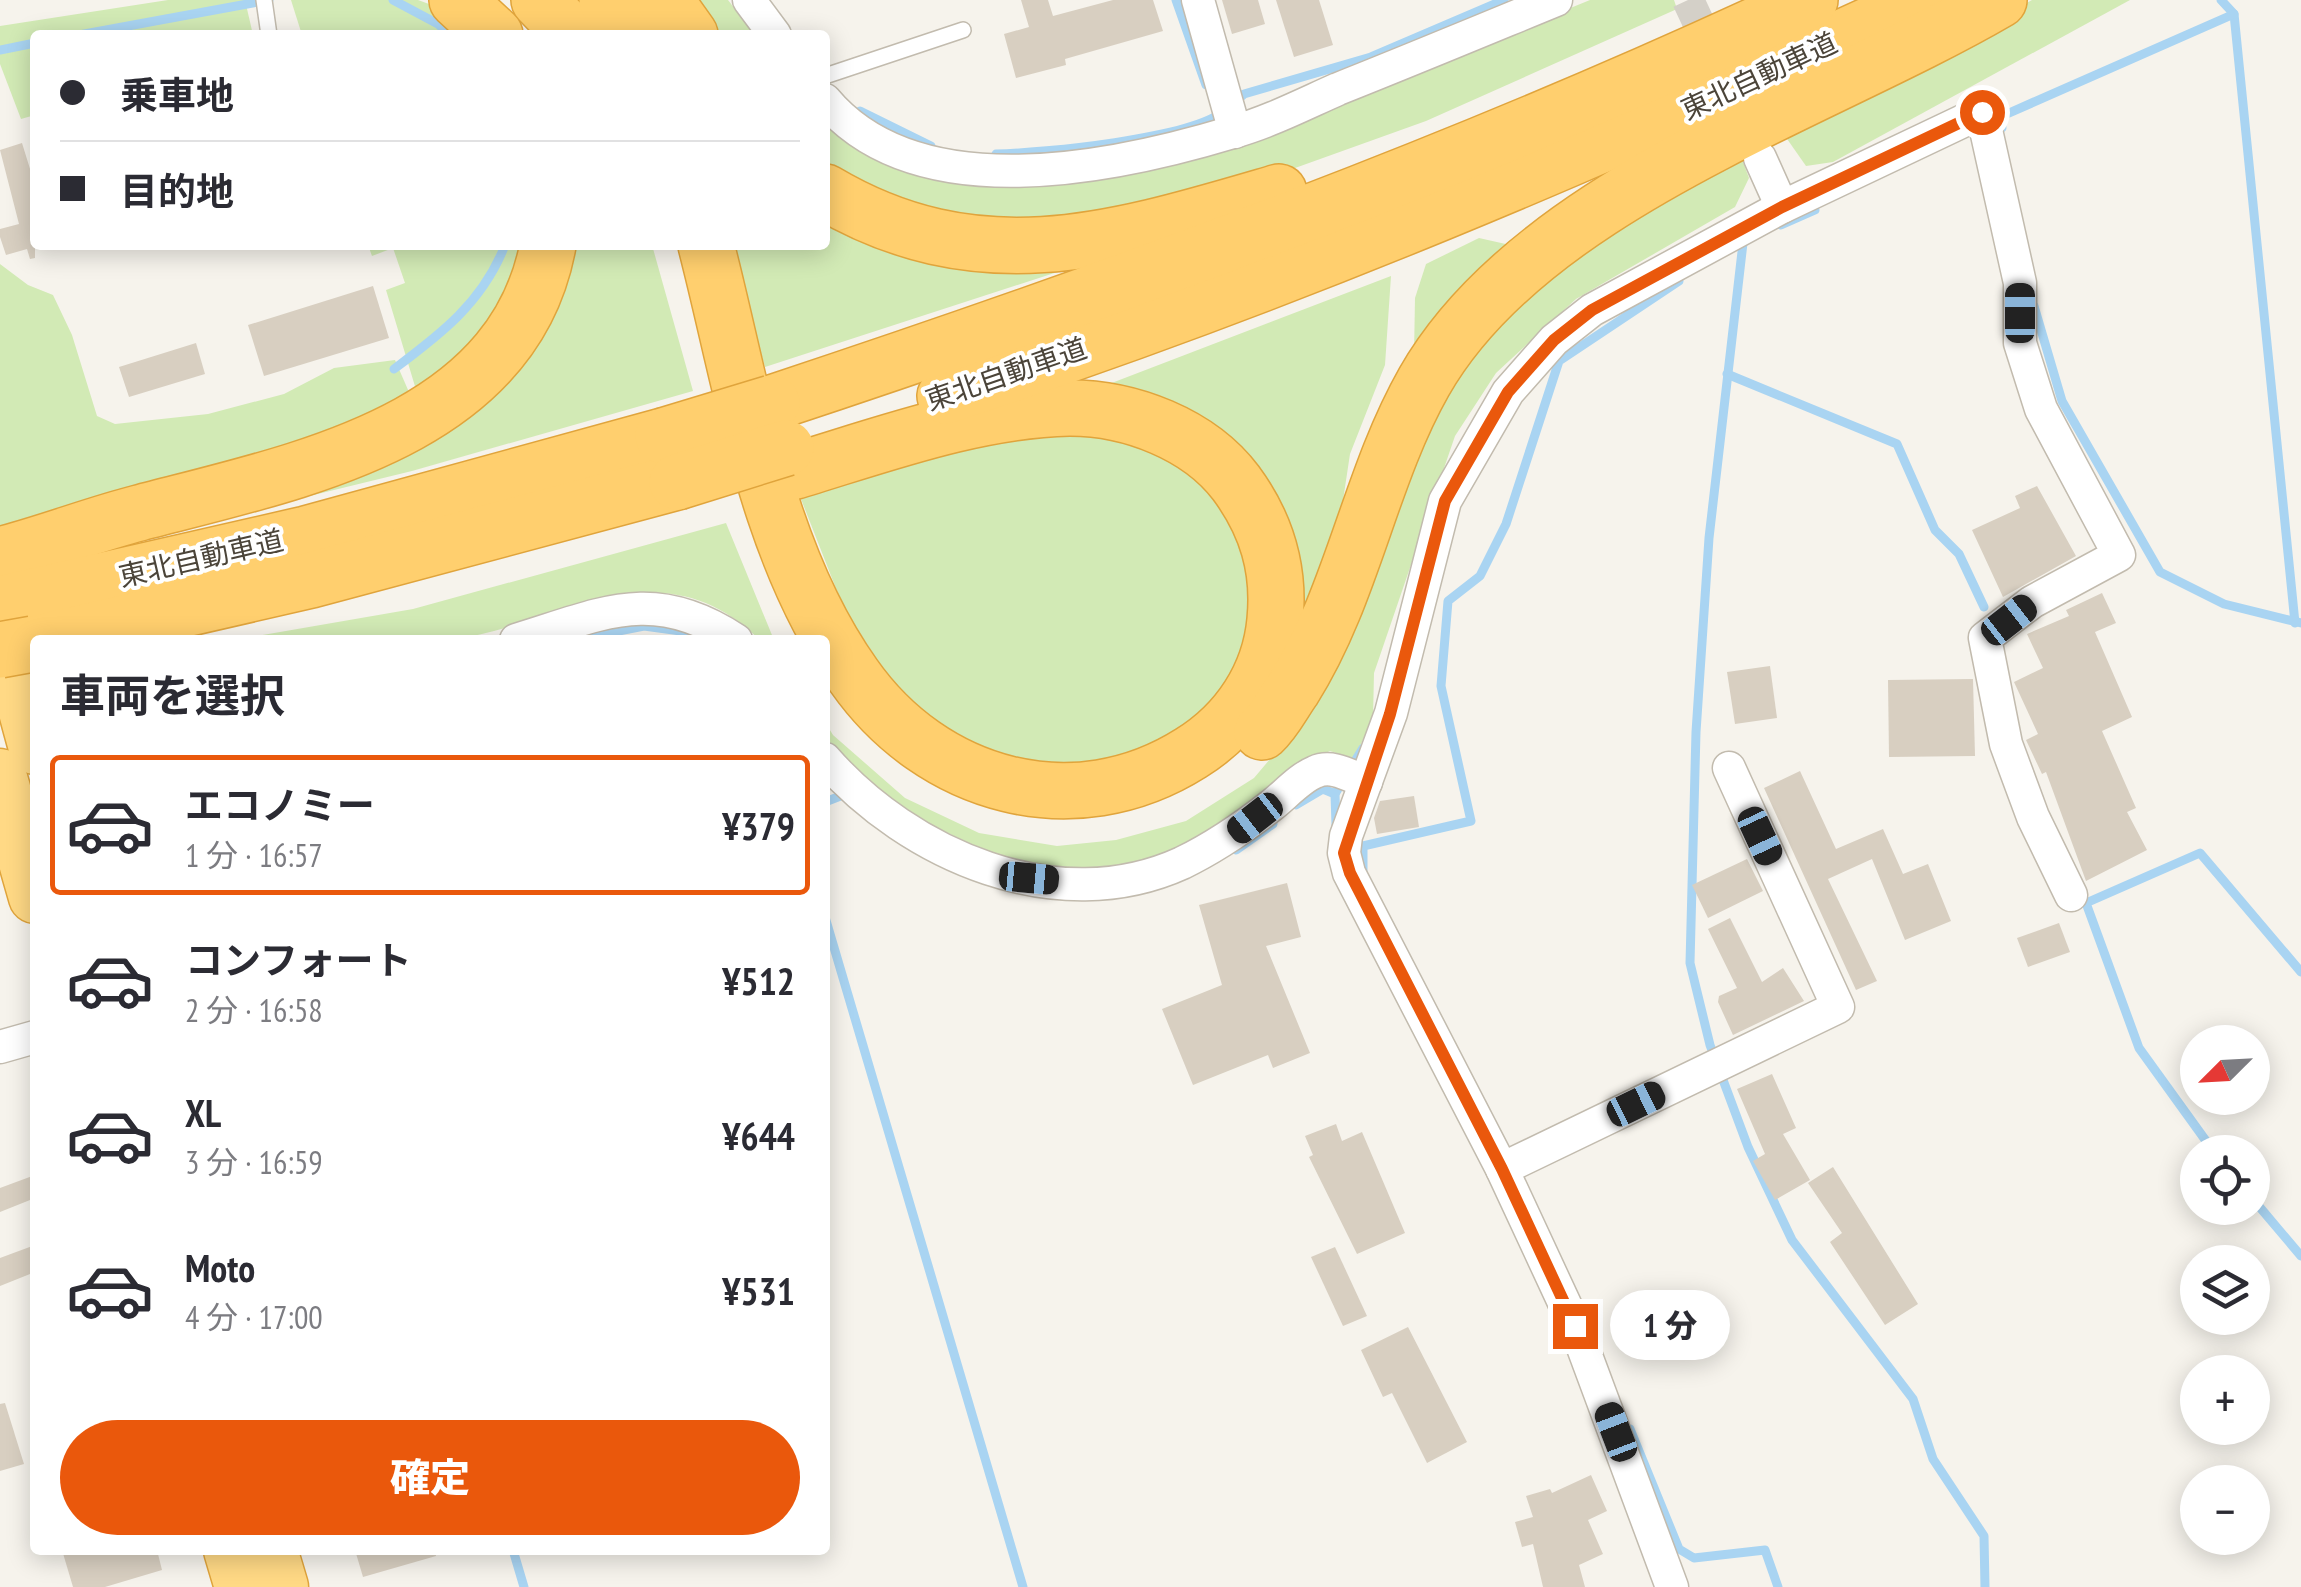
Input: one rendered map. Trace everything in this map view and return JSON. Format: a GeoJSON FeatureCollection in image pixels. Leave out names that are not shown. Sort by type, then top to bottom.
{"type":"FeatureCollection","features":[{"type":"Feature","properties":{"kind":"highway"},"geometry":{"type":"LineString","coordinates":[[457,0],[490,30]]}},
{"type":"Feature","properties":{"kind":"highway"},"geometry":{"type":"LineString","coordinates":[[539,0],[568,30]]}},
{"type":"Feature","properties":{"kind":"highway"},"geometry":{"type":"LineString","coordinates":[[607,0],[625,30]]}},
{"type":"Feature","properties":{"kind":"highway"},"geometry":{"type":"LineString","coordinates":[[666,0],[687,30]]}},
{"type":"Feature","properties":{"kind":"highway"},"geometry":{"type":"LineString","coordinates":[[830,195],[866,216],[914,234],[992,247],[1084,241],[1152,229],[1291,188],[1422,143],[1793,0]]}},
{"type":"Feature","properties":{"kind":"highway","name":"東北自動車道"},"geometry":{"type":"LineString","coordinates":[[783,441],[1169,269],[1432,168],[1657,72],[1810,0]]}},
{"type":"Feature","properties":{"kind":"highway","name":"東北自動車道"},"geometry":{"type":"LineString","coordinates":[[17,612],[311,580],[1018,372],[1320,262],[1665,120],[1924,0]]}},
{"type":"Feature","properties":{"kind":"highway"},"geometry":{"type":"LineString","coordinates":[[830,689],[864,733],[908,773],[959,803],[1001,816],[1060,823],[1112,819],[1151,808],[1197,786],[1232,763],[1268,726],[1309,663],[1423,383],[1458,332],[1494,292],[1594,215],[1685,162],[1999,0]]}},
{"type":"Feature","properties":{"kind":"highway"},"geometry":{"type":"LineString","coordinates":[[30,846],[20,747],[17,612],[296,471],[398,430],[444,405],[509,338],[532,299],[547,250]]}},
{"type":"Feature","properties":{"kind":"highway"},"geometry":{"type":"LineString","coordinates":[[677,250],[746,514],[798,635]]}},
{"type":"Feature","properties":{"kind":"highway"},"geometry":{"type":"LineString","coordinates":[[707,250],[774,507],[806,590],[854,677],[883,711],[915,738],[949,762],[1018,787],[1060,792],[1100,790],[1141,779],[1214,740],[1262,676],[1274,635],[1278,592],[1271,548],[1254,507],[1226,470],[1196,445],[1159,426],[1108,412],[1024,411],[958,424],[783,441]]}},
{"type":"Feature","properties":{"kind":"highway","name":"東北自動車道"},"geometry":{"type":"LineString","coordinates":[[17,612],[306,534],[675,474]]}},
{"type":"Feature","properties":{"kind":"highway"},"geometry":{"type":"LineString","coordinates":[[231,1555],[241,1587]]}},
{"type":"Feature","properties":{"kind":"highway"},"geometry":{"type":"LineString","coordinates":[[272,1555],[282,1587]]}},
{"type":"Feature","properties":{"kind":"street"},"geometry":{"type":"LineString","coordinates":[[749,0],[771,30]]}},
{"type":"Feature","properties":{"kind":"street"},"geometry":{"type":"LineString","coordinates":[[1198,0],[1234,132]]}},
{"type":"Feature","properties":{"kind":"street"},"geometry":{"type":"LineString","coordinates":[[830,106],[894,151],[954,169],[1020,170],[1104,161],[1234,132],[1556,0]]}},
{"type":"Feature","properties":{"kind":"street"},"geometry":{"type":"LineString","coordinates":[[1672,1587],[1575,1326],[1502,1169],[1350,873],[1344,853],[1346,836],[1390,714],[1445,501],[1508,392],[1554,340],[1592,310],[1782,207],[1982,112],[2020,283],[2020,343],[2041,409],[2119,556],[2032,602],[1985,638],[2006,744],[2033,816],[2071,895]]}},
{"type":"Feature","properties":{"kind":"street"},"geometry":{"type":"LineString","coordinates":[[1760,158],[1782,207]]}},
{"type":"Feature","properties":{"kind":"street"},"geometry":{"type":"LineString","coordinates":[[534,635],[632,608],[673,609],[706,620],[728,635]]}},
{"type":"Feature","properties":{"kind":"street"},"geometry":{"type":"LineString","coordinates":[[830,764],[871,807],[910,835],[993,872],[1064,881],[1114,881],[1179,864],[1233,834],[1315,772],[1333,769],[1366,782]]}},
{"type":"Feature","properties":{"kind":"street"},"geometry":{"type":"LineString","coordinates":[[1502,1169],[1838,1007],[1728,768]]}},
{"type":"Feature","properties":{"kind":"street"},"geometry":{"type":"LineString","coordinates":[[0,1047],[30,1038]]}},
{"type":"Feature","properties":{"kind":"lane"},"geometry":{"type":"LineString","coordinates":[[264,0],[268,30]]}},
{"type":"Feature","properties":{"kind":"lane"},"geometry":{"type":"LineString","coordinates":[[830,74],[963,30]]}},
{"type":"Feature","properties":{"kind":"green space"},"geometry":{"type":"Polygon","coordinates":[[[168,0],[245,0],[252,30],[30,30],[30,116],[21,119],[0,64],[0,26],[168,0]]]}},
{"type":"Feature","properties":{"kind":"green space"},"geometry":{"type":"Polygon","coordinates":[[[291,0],[418,0],[429,4],[458,30],[300,30],[291,0]]]}},
{"type":"Feature","properties":{"kind":"green space"},"geometry":{"type":"Polygon","coordinates":[[[693,0],[728,0],[751,30],[714,30],[693,0]]]}},
{"type":"Feature","properties":{"kind":"green space"},"geometry":{"type":"Polygon","coordinates":[[[1590,0],[1674,0],[1677,9],[1426,121],[1256,182],[1158,211],[994,226],[877,198],[830,165],[830,127],[883,164],[969,185],[1119,172],[1244,142],[1590,0]]]}},
{"type":"Feature","properties":{"kind":"green space"},"geometry":{"type":"Polygon","coordinates":[[[2032,0],[2130,0],[1833,162],[1806,166],[1785,136],[2032,0]]]}},
{"type":"Feature","properties":{"kind":"green space"},"geometry":{"type":"Polygon","coordinates":[[[1742,159],[1749,178],[1735,207],[1576,299],[1496,373],[1455,436],[1374,673],[1373,718],[1354,759],[1330,751],[1298,766],[1183,853],[1085,874],[1005,860],[893,807],[830,742],[830,730],[905,798],[979,833],[1057,846],[1116,840],[1186,821],[1254,778],[1314,707],[1396,498],[1463,356],[1555,263],[1742,159]]]}},
{"type":"Feature","properties":{"kind":"green space"},"geometry":{"type":"Polygon","coordinates":[[[830,212],[1122,251],[765,367],[731,250],[830,250],[830,212]]]}},
{"type":"Feature","properties":{"kind":"green space"},"geometry":{"type":"Polygon","coordinates":[[[1479,238],[1519,247],[1414,355],[1415,298],[1426,264],[1479,238]]]}},
{"type":"Feature","properties":{"kind":"green space"},"geometry":{"type":"Polygon","coordinates":[[[394,250],[523,250],[506,291],[483,328],[417,393],[386,290],[405,283],[394,250]]]}},
{"type":"Feature","properties":{"kind":"green space"},"geometry":{"type":"Polygon","coordinates":[[[555,250],[653,250],[693,391],[412,471],[150,535],[408,445],[555,250]]]}},
{"type":"Feature","properties":{"kind":"green space"},"geometry":{"type":"Polygon","coordinates":[[[0,264],[28,285],[53,295],[72,335],[97,416],[115,424],[208,414],[284,394],[334,368],[395,360],[412,399],[310,444],[15,526],[0,525],[0,264]]]}},
{"type":"Feature","properties":{"kind":"green space"},"geometry":{"type":"Polygon","coordinates":[[[1391,276],[1385,365],[1350,454],[1333,567],[1297,664],[1290,536],[1096,389],[1391,276]]]}},
{"type":"Feature","properties":{"kind":"green space"},"geometry":{"type":"Polygon","coordinates":[[[1077,428],[1180,458],[1241,527],[1255,632],[1236,670],[1197,722],[1136,759],[1070,771],[955,743],[895,687],[844,609],[801,499],[924,453],[1077,428]]]}},
{"type":"Feature","properties":{"kind":"green space"},"geometry":{"type":"Polygon","coordinates":[[[726,523],[772,635],[753,635],[722,611],[684,596],[647,593],[609,598],[475,635],[263,635],[413,609],[726,523]]]}},
{"type":"Feature","properties":{"kind":"building"},"geometry":{"type":"Polygon","coordinates":[[[1021,0],[1048,0],[1053,16],[1113,0],[1153,0],[1163,31],[1065,59],[1066,65],[1016,78],[1004,34],[1029,27],[1021,0]]]}},
{"type":"Feature","properties":{"kind":"building"},"geometry":{"type":"Polygon","coordinates":[[[1222,0],[1258,0],[1265,24],[1232,34],[1222,0]]]}},
{"type":"Feature","properties":{"kind":"building"},"geometry":{"type":"Polygon","coordinates":[[[1276,0],[1319,0],[1333,45],[1294,57],[1276,0]]]}},
{"type":"Feature","properties":{"kind":"building"},"geometry":{"type":"Polygon","coordinates":[[[22,143],[30,169],[30,250],[35,250],[35,258],[30,259],[27,249],[6,255],[0,237],[0,229],[19,224],[0,150],[22,143]]]}},
{"type":"Feature","properties":{"kind":"building"},"geometry":{"type":"Polygon","coordinates":[[[373,286],[389,338],[264,376],[248,325],[373,286]]]}},
{"type":"Feature","properties":{"kind":"building"},"geometry":{"type":"Polygon","coordinates":[[[196,343],[205,374],[129,397],[119,367],[196,343]]]}},
{"type":"Feature","properties":{"kind":"building"},"geometry":{"type":"Polygon","coordinates":[[[2037,486],[2076,556],[2003,597],[1972,530],[2020,508],[2015,496],[2037,486]]]}},
{"type":"Feature","properties":{"kind":"building"},"geometry":{"type":"Polygon","coordinates":[[[2102,593],[2116,623],[2095,632],[2132,717],[2102,731],[2136,808],[2127,812],[2147,850],[2086,881],[2046,772],[2042,774],[2026,740],[2038,734],[2014,682],[2043,668],[2027,634],[2069,616],[2066,610],[2102,593]]]}},
{"type":"Feature","properties":{"kind":"building"},"geometry":{"type":"Polygon","coordinates":[[[1770,666],[1777,718],[1735,724],[1727,672],[1770,666]]]}},
{"type":"Feature","properties":{"kind":"building"},"geometry":{"type":"Polygon","coordinates":[[[1973,679],[1975,756],[1889,757],[1888,680],[1973,679]]]}},
{"type":"Feature","properties":{"kind":"building"},"geometry":{"type":"Polygon","coordinates":[[[1800,771],[1836,849],[1883,829],[1903,874],[1928,864],[1951,921],[1905,940],[1872,859],[1828,879],[1877,981],[1856,990],[1764,788],[1800,771]]]}},
{"type":"Feature","properties":{"kind":"building"},"geometry":{"type":"Polygon","coordinates":[[[1414,796],[1419,827],[1377,834],[1374,818],[1380,801],[1414,796]]]}},
{"type":"Feature","properties":{"kind":"building"},"geometry":{"type":"Polygon","coordinates":[[[1747,859],[1763,891],[1708,918],[1692,885],[1747,859]]]}},
{"type":"Feature","properties":{"kind":"building"},"geometry":{"type":"Polygon","coordinates":[[[1287,883],[1301,937],[1266,946],[1310,1053],[1273,1068],[1268,1055],[1193,1085],[1162,1009],[1222,985],[1199,905],[1287,883]]]}},
{"type":"Feature","properties":{"kind":"building"},"geometry":{"type":"Polygon","coordinates":[[[1730,918],[1762,982],[1783,968],[1804,1001],[1733,1035],[1718,1002],[1719,996],[1737,988],[1708,929],[1730,918]]]}},
{"type":"Feature","properties":{"kind":"building"},"geometry":{"type":"Polygon","coordinates":[[[2059,923],[2070,952],[2028,967],[2017,938],[2059,923]]]}},
{"type":"Feature","properties":{"kind":"building"},"geometry":{"type":"Polygon","coordinates":[[[1772,1074],[1796,1128],[1783,1134],[1810,1180],[1775,1200],[1753,1161],[1765,1154],[1737,1089],[1772,1074]]]}},
{"type":"Feature","properties":{"kind":"building"},"geometry":{"type":"Polygon","coordinates":[[[1336,1124],[1342,1141],[1362,1132],[1405,1233],[1357,1254],[1309,1157],[1313,1155],[1305,1136],[1336,1124]]]}},
{"type":"Feature","properties":{"kind":"building"},"geometry":{"type":"Polygon","coordinates":[[[1833,1167],[1918,1304],[1885,1325],[1830,1242],[1842,1233],[1808,1183],[1833,1167]]]}},
{"type":"Feature","properties":{"kind":"building"},"geometry":{"type":"Polygon","coordinates":[[[30,1177],[30,1200],[0,1212],[0,1188],[30,1177]]]}},
{"type":"Feature","properties":{"kind":"building"},"geometry":{"type":"Polygon","coordinates":[[[30,1247],[30,1274],[0,1286],[0,1258],[30,1247]]]}},
{"type":"Feature","properties":{"kind":"building"},"geometry":{"type":"Polygon","coordinates":[[[1335,1247],[1367,1316],[1343,1326],[1311,1257],[1335,1247]]]}},
{"type":"Feature","properties":{"kind":"building"},"geometry":{"type":"Polygon","coordinates":[[[1408,1327],[1467,1442],[1427,1463],[1392,1393],[1383,1397],[1361,1350],[1408,1327]]]}},
{"type":"Feature","properties":{"kind":"building"},"geometry":{"type":"Polygon","coordinates":[[[5,1403],[24,1464],[0,1471],[0,1404],[5,1403]]]}},
{"type":"Feature","properties":{"kind":"building"},"geometry":{"type":"Polygon","coordinates":[[[1591,1475],[1607,1511],[1588,1520],[1603,1554],[1579,1565],[1585,1587],[1543,1587],[1533,1544],[1522,1547],[1515,1522],[1533,1517],[1526,1496],[1550,1489],[1552,1493],[1591,1475]]]}},
{"type":"Feature","properties":{"kind":"building"},"geometry":{"type":"Polygon","coordinates":[[[63,1555],[158,1555],[162,1570],[105,1587],[73,1587],[63,1555]]]}},
{"type":"Feature","properties":{"kind":"building"},"geometry":{"type":"Polygon","coordinates":[[[356,1555],[436,1555],[436,1556],[363,1577],[356,1555]]]}},
{"type":"Feature","properties":{"kind":"waterway"},"geometry":{"type":"LineString","coordinates":[[106,30],[269,0]]}},
{"type":"Feature","properties":{"kind":"waterway"},"geometry":{"type":"LineString","coordinates":[[393,0],[445,30]]}},
{"type":"Feature","properties":{"kind":"waterway"},"geometry":{"type":"LineString","coordinates":[[1176,0],[1206,85]]}},
{"type":"Feature","properties":{"kind":"waterway"},"geometry":{"type":"LineString","coordinates":[[1236,101],[1244,94],[1371,57],[1504,0]]}},
{"type":"Feature","properties":{"kind":"waterway"},"geometry":{"type":"LineString","coordinates":[[2221,0],[2234,14],[2295,623]]}},
{"type":"Feature","properties":{"kind":"waterway"},"geometry":{"type":"LineString","coordinates":[[2002,128],[2000,117],[2234,14]]}},
{"type":"Feature","properties":{"kind":"waterway"},"geometry":{"type":"LineString","coordinates":[[0,50],[30,44]]}},
{"type":"Feature","properties":{"kind":"waterway"},"geometry":{"type":"LineString","coordinates":[[860,111],[931,146]]}},
{"type":"Feature","properties":{"kind":"waterway"},"geometry":{"type":"LineString","coordinates":[[996,154],[1149,137],[1206,121],[1224,111]]}},
{"type":"Feature","properties":{"kind":"waterway"},"geometry":{"type":"LineString","coordinates":[[1781,225],[1815,210],[1810,200]]}},
{"type":"Feature","properties":{"kind":"waterway"},"geometry":{"type":"LineString","coordinates":[[1743,243],[1709,538],[1696,732],[1690,963],[1710,1045],[1748,1147],[1792,1240],[1913,1399],[1933,1459],[1984,1536],[1985,1587]]}},
{"type":"Feature","properties":{"kind":"waterway"},"geometry":{"type":"LineString","coordinates":[[394,369],[473,300],[503,250]]}},
{"type":"Feature","properties":{"kind":"waterway"},"geometry":{"type":"LineString","coordinates":[[1363,870],[1363,846],[1471,821],[1441,686],[1448,601],[1480,576],[1506,524],[1559,361],[1679,281]]}},
{"type":"Feature","properties":{"kind":"waterway"},"geometry":{"type":"LineString","coordinates":[[2034,306],[2062,401],[2160,572],[2224,604],[2301,623]]}},
{"type":"Feature","properties":{"kind":"waterway"},"geometry":{"type":"LineString","coordinates":[[1727,374],[1897,444],[1935,530],[1959,554],[1984,607]]}},
{"type":"Feature","properties":{"kind":"waterway"},"geometry":{"type":"LineString","coordinates":[[598,635],[644,626],[688,632]]}},
{"type":"Feature","properties":{"kind":"waterway"},"geometry":{"type":"LineString","coordinates":[[1336,825],[1335,794],[1363,748]]}},
{"type":"Feature","properties":{"kind":"waterway"},"geometry":{"type":"LineString","coordinates":[[1296,805],[1323,789],[1335,794]]}},
{"type":"Feature","properties":{"kind":"waterway"},"geometry":{"type":"LineString","coordinates":[[830,800],[843,795]]}},
{"type":"Feature","properties":{"kind":"waterway"},"geometry":{"type":"LineString","coordinates":[[1236,850],[1273,824]]}},
{"type":"Feature","properties":{"kind":"waterway"},"geometry":{"type":"LineString","coordinates":[[2202,1135],[2139,1048],[2086,903],[2200,853],[2301,972]]}},
{"type":"Feature","properties":{"kind":"waterway"},"geometry":{"type":"LineString","coordinates":[[830,934],[1023,1587]]}},
{"type":"Feature","properties":{"kind":"waterway"},"geometry":{"type":"LineString","coordinates":[[2270,1219],[2301,1256]]}},
{"type":"Feature","properties":{"kind":"waterway"},"geometry":{"type":"LineString","coordinates":[[1630,1429],[1679,1549],[1694,1558],[1765,1550],[1778,1587]]}},
{"type":"Feature","properties":{"kind":"waterway"},"geometry":{"type":"LineString","coordinates":[[514,1555],[524,1587]]}},
{"type":"Feature","properties":{"kind":"tunnel"},"geometry":{"type":"LineString","coordinates":[[1688,0],[1715,58]]}},
{"type":"Feature","properties":{"kind":"route"},"geometry":{"type":"LineString","coordinates":[[1575,1326],[1502,1169],[1350,873],[1344,853],[1346,836],[1390,714],[1445,501],[1508,392],[1554,340],[1592,310],[1782,207],[1982,112]]}}]}
